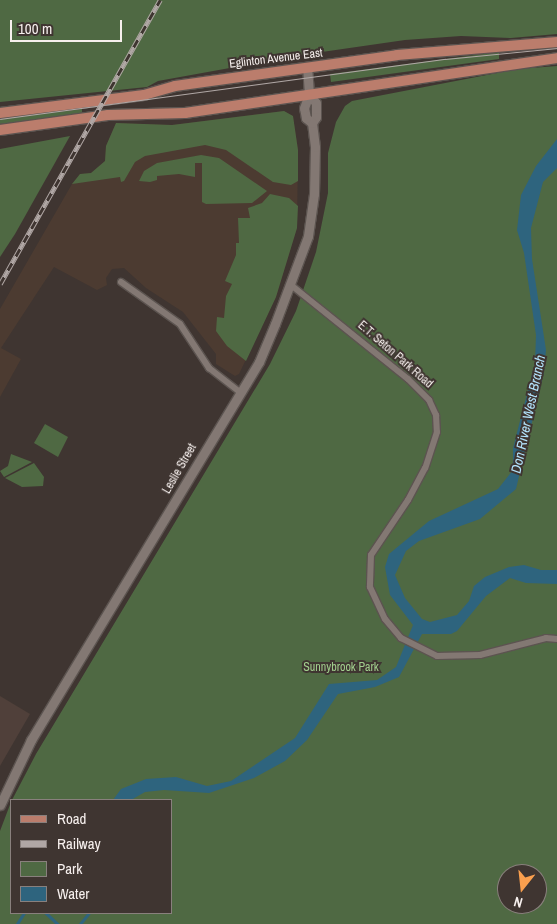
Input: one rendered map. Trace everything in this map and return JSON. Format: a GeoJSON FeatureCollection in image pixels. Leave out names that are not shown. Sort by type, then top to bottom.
{"type":"FeatureCollection","features":[{"type":"Feature","properties":{"kind":"main road","name":"Eglinton Avenue East"},"geometry":{"type":"LineString","coordinates":[[0,113],[144,95],[175,86],[397,55],[557,42]]}},
{"type":"Feature","properties":{"kind":"main road"},"geometry":{"type":"LineString","coordinates":[[0,130],[108,115],[185,113],[557,58]]}},
{"type":"Feature","properties":{"kind":"main road","name":"Leslie Street"},"geometry":{"type":"LineString","coordinates":[[0,805],[31,740],[259,362],[291,285],[308,236],[314,194],[315,147],[312,123],[316,117],[316,104],[309,94],[307,68]]}},
{"type":"Feature","properties":{"kind":"street"},"geometry":{"type":"LineString","coordinates":[[121,282],[180,324],[209,368],[240,392]]}},
{"type":"Feature","properties":{"kind":"street","name":"E.T. Seton Park Road"},"geometry":{"type":"LineString","coordinates":[[291,285],[408,379],[423,393],[434,411],[437,432],[425,468],[408,500],[375,544],[369,564],[369,581],[376,604],[395,633],[416,648],[437,656],[459,657],[511,650],[546,638],[557,639]]}},
{"type":"Feature","properties":{"kind":"shaded area"},"geometry":{"type":"Polygon","coordinates":[[[284,111],[293,116],[298,150],[297,228],[276,297],[239,374],[235,376],[216,364],[216,354],[183,312],[146,288],[124,268],[112,269],[106,278],[107,285],[97,290],[54,267],[1,348],[21,359],[0,397],[0,309],[72,184],[80,174],[91,173],[105,161],[106,146],[116,123],[172,125],[284,111]]]}},
{"type":"Feature","properties":{"kind":"shaded area"},"geometry":{"type":"Polygon","coordinates":[[[0,696],[30,714],[0,766],[0,696]]]}},
{"type":"Feature","properties":{"kind":"green space"},"geometry":{"type":"Polygon","coordinates":[[[0,0],[557,0],[557,34],[511,38],[461,36],[405,40],[301,55],[158,81],[147,87],[0,102],[0,0]]]}},
{"type":"Feature","properties":{"kind":"green space"},"geometry":{"type":"Polygon","coordinates":[[[499,52],[499,59],[331,82],[330,74],[499,52]]]}},
{"type":"Feature","properties":{"kind":"green space","name":"Sunnybrook Park"},"geometry":{"type":"Polygon","coordinates":[[[557,66],[557,924],[0,924],[0,831],[10,805],[10,914],[172,914],[172,799],[13,799],[36,754],[270,364],[296,311],[316,252],[328,193],[328,153],[336,122],[345,106],[352,101],[518,69],[557,66]]]}},
{"type":"Feature","properties":{"kind":"green space"},"geometry":{"type":"Polygon","coordinates":[[[82,107],[82,114],[0,124],[0,118],[82,107]]]}},
{"type":"Feature","properties":{"kind":"green space"},"geometry":{"type":"Polygon","coordinates":[[[284,111],[293,116],[298,150],[298,181],[291,185],[273,182],[226,150],[205,145],[145,156],[135,162],[124,181],[121,182],[120,177],[72,184],[80,174],[91,173],[105,161],[106,146],[116,123],[172,125],[284,111]]]}},
{"type":"Feature","properties":{"kind":"green space"},"geometry":{"type":"Polygon","coordinates":[[[70,136],[15,234],[0,257],[0,149],[70,136]]]}},
{"type":"Feature","properties":{"kind":"green space"},"geometry":{"type":"Polygon","coordinates":[[[201,155],[219,158],[267,191],[252,203],[206,204],[202,202],[202,163],[195,163],[195,177],[179,174],[157,176],[157,180],[150,182],[139,181],[144,171],[157,163],[201,155]]]}},
{"type":"Feature","properties":{"kind":"green space"},"geometry":{"type":"Polygon","coordinates":[[[270,194],[289,198],[298,206],[297,228],[276,297],[246,361],[227,346],[216,331],[217,317],[224,318],[226,296],[232,284],[225,281],[236,255],[236,243],[239,243],[238,218],[250,218],[248,208],[262,203],[270,194]]]}},
{"type":"Feature","properties":{"kind":"green space"},"geometry":{"type":"Polygon","coordinates":[[[45,424],[68,437],[58,457],[34,443],[45,424]]]}},
{"type":"Feature","properties":{"kind":"green space"},"geometry":{"type":"Polygon","coordinates":[[[11,454],[32,462],[4,477],[0,471],[8,466],[11,454]]]}},
{"type":"Feature","properties":{"kind":"green space"},"geometry":{"type":"Polygon","coordinates":[[[34,463],[44,477],[43,486],[22,487],[5,478],[34,463]]]}},
{"type":"Feature","properties":{"kind":"water","name":"Don River West Branch"},"geometry":{"type":"Polygon","coordinates":[[[557,139],[557,168],[543,182],[531,228],[532,259],[546,350],[544,372],[516,489],[480,519],[419,541],[406,551],[395,575],[405,598],[422,619],[430,622],[457,615],[469,601],[474,586],[485,577],[509,567],[524,565],[541,570],[557,570],[557,584],[526,583],[510,578],[486,596],[457,631],[451,634],[422,634],[399,677],[375,687],[338,694],[307,740],[285,761],[254,778],[209,793],[164,790],[145,792],[133,799],[114,799],[121,789],[146,779],[176,777],[207,786],[231,781],[295,738],[329,684],[377,680],[396,667],[413,625],[390,595],[385,567],[389,554],[429,521],[498,489],[513,470],[513,448],[535,363],[536,335],[524,253],[517,230],[521,195],[536,166],[557,139]]]}},
{"type":"Feature","properties":{"kind":"waterway"},"geometry":{"type":"LineString","coordinates":[[17,924],[23,914]]}},
{"type":"Feature","properties":{"kind":"waterway"},"geometry":{"type":"LineString","coordinates":[[47,914],[58,924]]}},
{"type":"Feature","properties":{"kind":"waterway"},"geometry":{"type":"LineString","coordinates":[[80,924],[88,914]]}},
{"type":"Feature","properties":{"kind":"tram line"},"geometry":{"type":"LineString","coordinates":[[0,119],[445,59],[557,48]]}},
{"type":"Feature","properties":{"kind":"railway"},"geometry":{"type":"LineString","coordinates":[[0,284],[160,0]]}}]}
